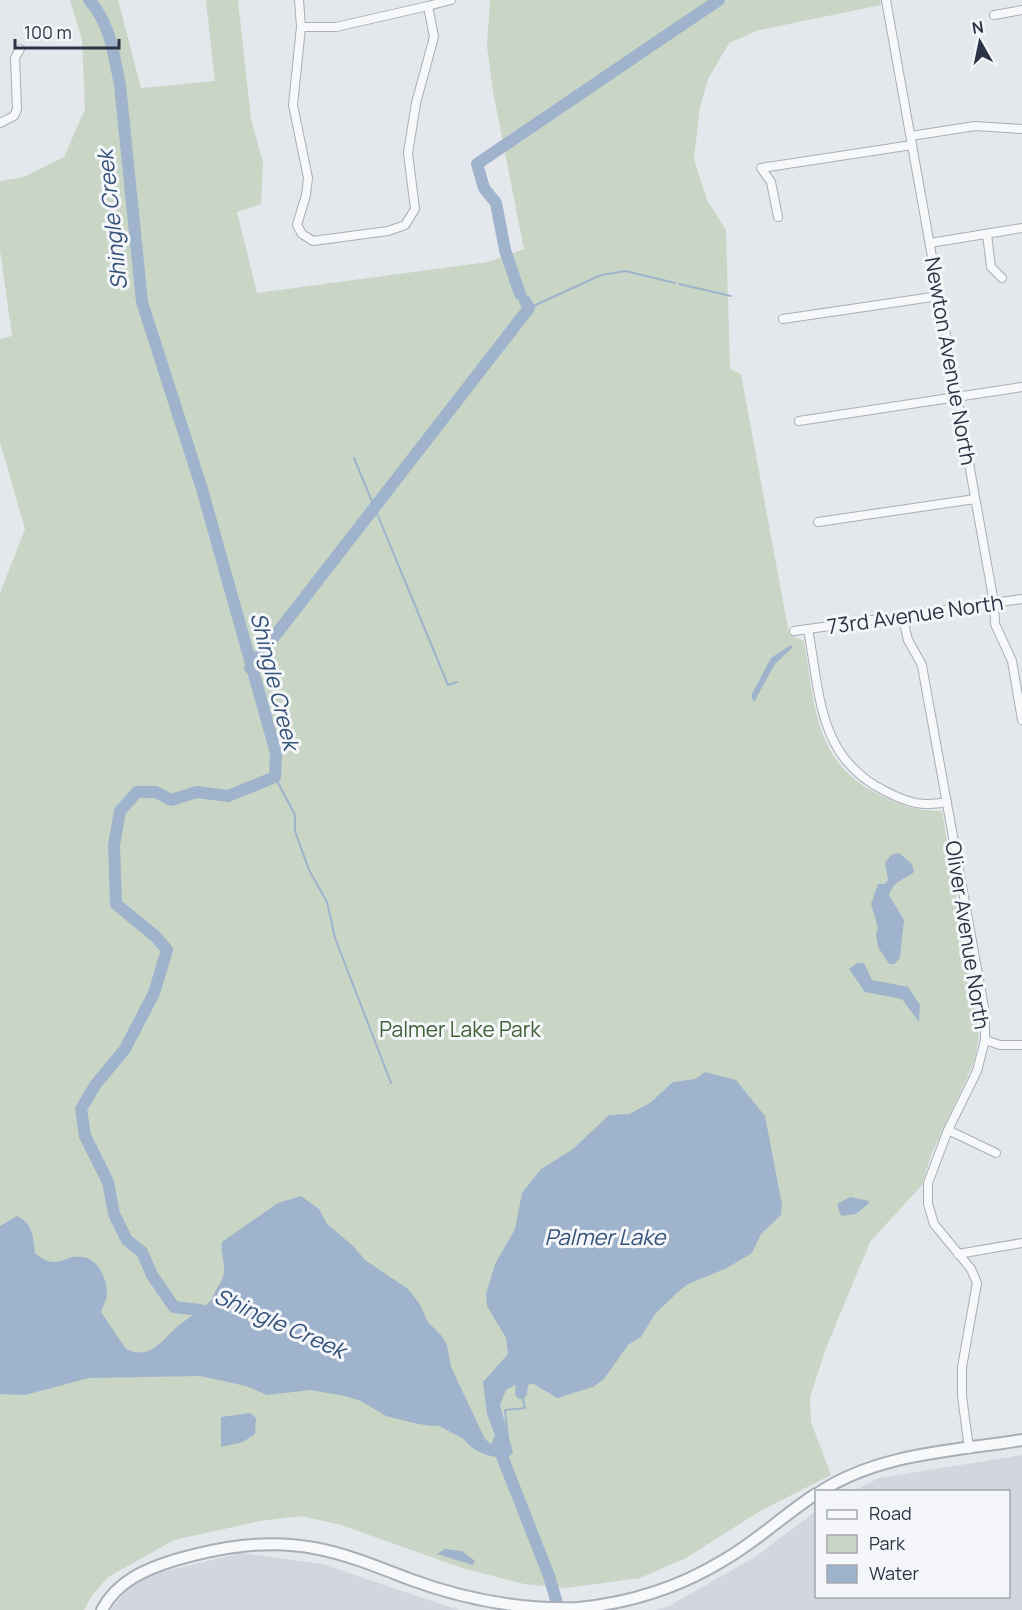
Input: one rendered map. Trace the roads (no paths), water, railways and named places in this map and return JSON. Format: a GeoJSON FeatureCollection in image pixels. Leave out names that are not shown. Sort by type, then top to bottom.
{"type":"FeatureCollection","features":[{"type":"Feature","properties":{"kind":"street"},"geometry":{"type":"LineString","coordinates":[[299,0],[301,27],[293,92],[297,126],[308,178],[306,195],[297,225],[302,234],[313,241],[388,231],[405,225],[415,209],[408,153],[416,103],[434,37],[428,6]]}},
{"type":"Feature","properties":{"kind":"street"},"geometry":{"type":"LineString","coordinates":[[301,27],[336,27],[452,0]]}},
{"type":"Feature","properties":{"kind":"street","name":"Newton Avenue North"},"geometry":{"type":"LineString","coordinates":[[886,0],[994,603],[995,624],[1012,662],[1022,720]]}},
{"type":"Feature","properties":{"kind":"street"},"geometry":{"type":"LineString","coordinates":[[994,15],[1022,10]]}},
{"type":"Feature","properties":{"kind":"street"},"geometry":{"type":"LineString","coordinates":[[0,123],[14,116],[17,110],[15,58],[20,49]]}},
{"type":"Feature","properties":{"kind":"street"},"geometry":{"type":"LineString","coordinates":[[911,136],[975,126],[1022,129]]}},
{"type":"Feature","properties":{"kind":"street"},"geometry":{"type":"LineString","coordinates":[[778,217],[771,182],[761,168],[912,145]]}},
{"type":"Feature","properties":{"kind":"street"},"geometry":{"type":"LineString","coordinates":[[930,243],[1022,228]]}},
{"type":"Feature","properties":{"kind":"street"},"geometry":{"type":"LineString","coordinates":[[987,234],[991,267],[1002,278]]}},
{"type":"Feature","properties":{"kind":"street"},"geometry":{"type":"LineString","coordinates":[[783,319],[939,296]]}},
{"type":"Feature","properties":{"kind":"street"},"geometry":{"type":"LineString","coordinates":[[799,421],[1022,387]]}},
{"type":"Feature","properties":{"kind":"street"},"geometry":{"type":"LineString","coordinates":[[818,522],[975,499]]}},
{"type":"Feature","properties":{"kind":"street","name":"73rd Avenue North"},"geometry":{"type":"LineString","coordinates":[[794,631],[1022,599]]}},
{"type":"Feature","properties":{"kind":"street","name":"Oliver Avenue North"},"geometry":{"type":"LineString","coordinates":[[902,615],[908,640],[922,666],[985,1012],[985,1040],[977,1071],[948,1130],[928,1183],[928,1204],[939,1233],[971,1269],[977,1283],[962,1367],[962,1402],[969,1449]]}},
{"type":"Feature","properties":{"kind":"street"},"geometry":{"type":"LineString","coordinates":[[808,629],[829,735],[848,764],[875,786],[912,804],[947,802]]}},
{"type":"Feature","properties":{"kind":"street"},"geometry":{"type":"LineString","coordinates":[[985,1040],[1000,1045],[1022,1045]]}},
{"type":"Feature","properties":{"kind":"street"},"geometry":{"type":"LineString","coordinates":[[948,1130],[996,1153]]}},
{"type":"Feature","properties":{"kind":"street"},"geometry":{"type":"LineString","coordinates":[[958,1254],[1022,1243]]}},
{"type":"Feature","properties":{"kind":"street"},"geometry":{"type":"LineString","coordinates":[[823,1490],[846,1476],[881,1464],[1022,1440]]}},
{"type":"Feature","properties":{"kind":"street"},"geometry":{"type":"LineString","coordinates":[[102,1610],[127,1581],[152,1567],[210,1551],[265,1544],[299,1545],[332,1552],[482,1601],[550,1609],[631,1599],[682,1582],[724,1560],[815,1495]]}},
{"type":"Feature","properties":{"kind":"water"},"geometry":{"type":"Polygon","coordinates":[[[791,645],[793,647],[775,664],[754,702],[751,696],[771,658],[791,645]]]}},
{"type":"Feature","properties":{"kind":"water"},"geometry":{"type":"Polygon","coordinates":[[[899,853],[912,864],[914,872],[896,884],[889,895],[904,920],[900,958],[894,964],[889,964],[878,947],[876,935],[878,928],[871,904],[878,884],[885,884],[888,880],[885,863],[891,855],[899,853]]]}},
{"type":"Feature","properties":{"kind":"water"},"geometry":{"type":"Polygon","coordinates":[[[857,963],[864,963],[872,980],[908,987],[920,1005],[919,1022],[902,999],[865,992],[849,969],[857,963]]]}},
{"type":"Feature","properties":{"kind":"water","name":"Palmer Lake"},"geometry":{"type":"Polygon","coordinates":[[[705,1072],[736,1080],[765,1116],[782,1205],[781,1215],[761,1234],[752,1253],[727,1268],[688,1284],[679,1291],[655,1314],[641,1337],[628,1345],[604,1379],[593,1387],[557,1398],[534,1384],[515,1385],[506,1390],[500,1405],[513,1452],[509,1457],[493,1456],[477,1451],[449,1422],[434,1426],[418,1424],[386,1416],[361,1401],[345,1396],[311,1390],[267,1395],[246,1386],[200,1376],[89,1378],[25,1395],[0,1394],[0,1226],[17,1216],[22,1219],[31,1231],[35,1253],[50,1262],[76,1256],[94,1262],[104,1277],[107,1288],[101,1312],[126,1349],[143,1352],[157,1346],[175,1328],[212,1299],[224,1275],[222,1242],[278,1203],[301,1196],[319,1209],[327,1224],[353,1246],[365,1260],[408,1289],[419,1303],[428,1322],[442,1336],[447,1345],[451,1367],[485,1439],[491,1444],[495,1435],[487,1414],[483,1382],[508,1354],[506,1338],[487,1306],[486,1294],[495,1264],[515,1229],[522,1193],[541,1169],[573,1149],[609,1115],[629,1114],[650,1103],[673,1082],[695,1079],[705,1072]]]}},
{"type":"Feature","properties":{"kind":"water"},"geometry":{"type":"Polygon","coordinates":[[[850,1197],[869,1201],[856,1214],[841,1216],[837,1204],[850,1197]]]}},
{"type":"Feature","properties":{"kind":"water"},"geometry":{"type":"Polygon","coordinates":[[[250,1413],[256,1418],[255,1434],[243,1442],[221,1447],[221,1417],[250,1413]]]}},
{"type":"Feature","properties":{"kind":"water"},"geometry":{"type":"Polygon","coordinates":[[[445,1549],[462,1551],[475,1561],[473,1565],[437,1554],[445,1549]]]}},
{"type":"Feature","properties":{"kind":"waterway","name":"Shingle Creek"},"geometry":{"type":"LineString","coordinates":[[89,0],[102,18],[113,51],[120,85],[142,302],[202,489],[276,753],[275,777],[228,796],[197,792],[171,800],[156,792],[137,792],[120,811],[114,845],[116,904],[155,936],[167,950],[154,993],[125,1049],[96,1084],[81,1109],[85,1136],[108,1182],[114,1214],[127,1240],[142,1252],[152,1275],[174,1307],[200,1310],[215,1317]]}},
{"type":"Feature","properties":{"kind":"waterway"},"geometry":{"type":"LineString","coordinates":[[667,35],[719,0]]}},
{"type":"Feature","properties":{"kind":"waterway"},"geometry":{"type":"LineString","coordinates":[[520,294],[505,250],[496,203],[484,188],[477,164],[664,37]]}},
{"type":"Feature","properties":{"kind":"waterway"},"geometry":{"type":"LineString","coordinates":[[529,308],[601,275],[625,271],[675,283]]}},
{"type":"Feature","properties":{"kind":"waterway"},"geometry":{"type":"LineString","coordinates":[[679,284],[731,296]]}},
{"type":"Feature","properties":{"kind":"waterway"},"geometry":{"type":"LineString","coordinates":[[250,668],[529,308],[525,301]]}},
{"type":"Feature","properties":{"kind":"waterway"},"geometry":{"type":"LineString","coordinates":[[354,458],[448,685],[457,682]]}},
{"type":"Feature","properties":{"kind":"waterway"},"geometry":{"type":"LineString","coordinates":[[275,777],[295,815],[295,831],[309,870],[327,902],[335,938],[391,1083]]}},
{"type":"Feature","properties":{"kind":"waterway"},"geometry":{"type":"LineString","coordinates":[[521,1393],[524,1369]]}},
{"type":"Feature","properties":{"kind":"waterway"},"geometry":{"type":"LineString","coordinates":[[508,1439],[505,1410],[525,1408],[521,1393]]}},
{"type":"Feature","properties":{"kind":"waterway","name":"Shingle Creek"},"geometry":{"type":"LineString","coordinates":[[433,1416],[469,1435]]}},
{"type":"Feature","properties":{"kind":"waterway","name":"Shingle Creek"},"geometry":{"type":"LineString","coordinates":[[500,1451],[549,1576],[559,1610]]}},
{"type":"Feature","properties":{"kind":"park label","name":"Palmer Lake Park"},"geometry":{"type":"Point","coordinates":[460,1029]}}]}
